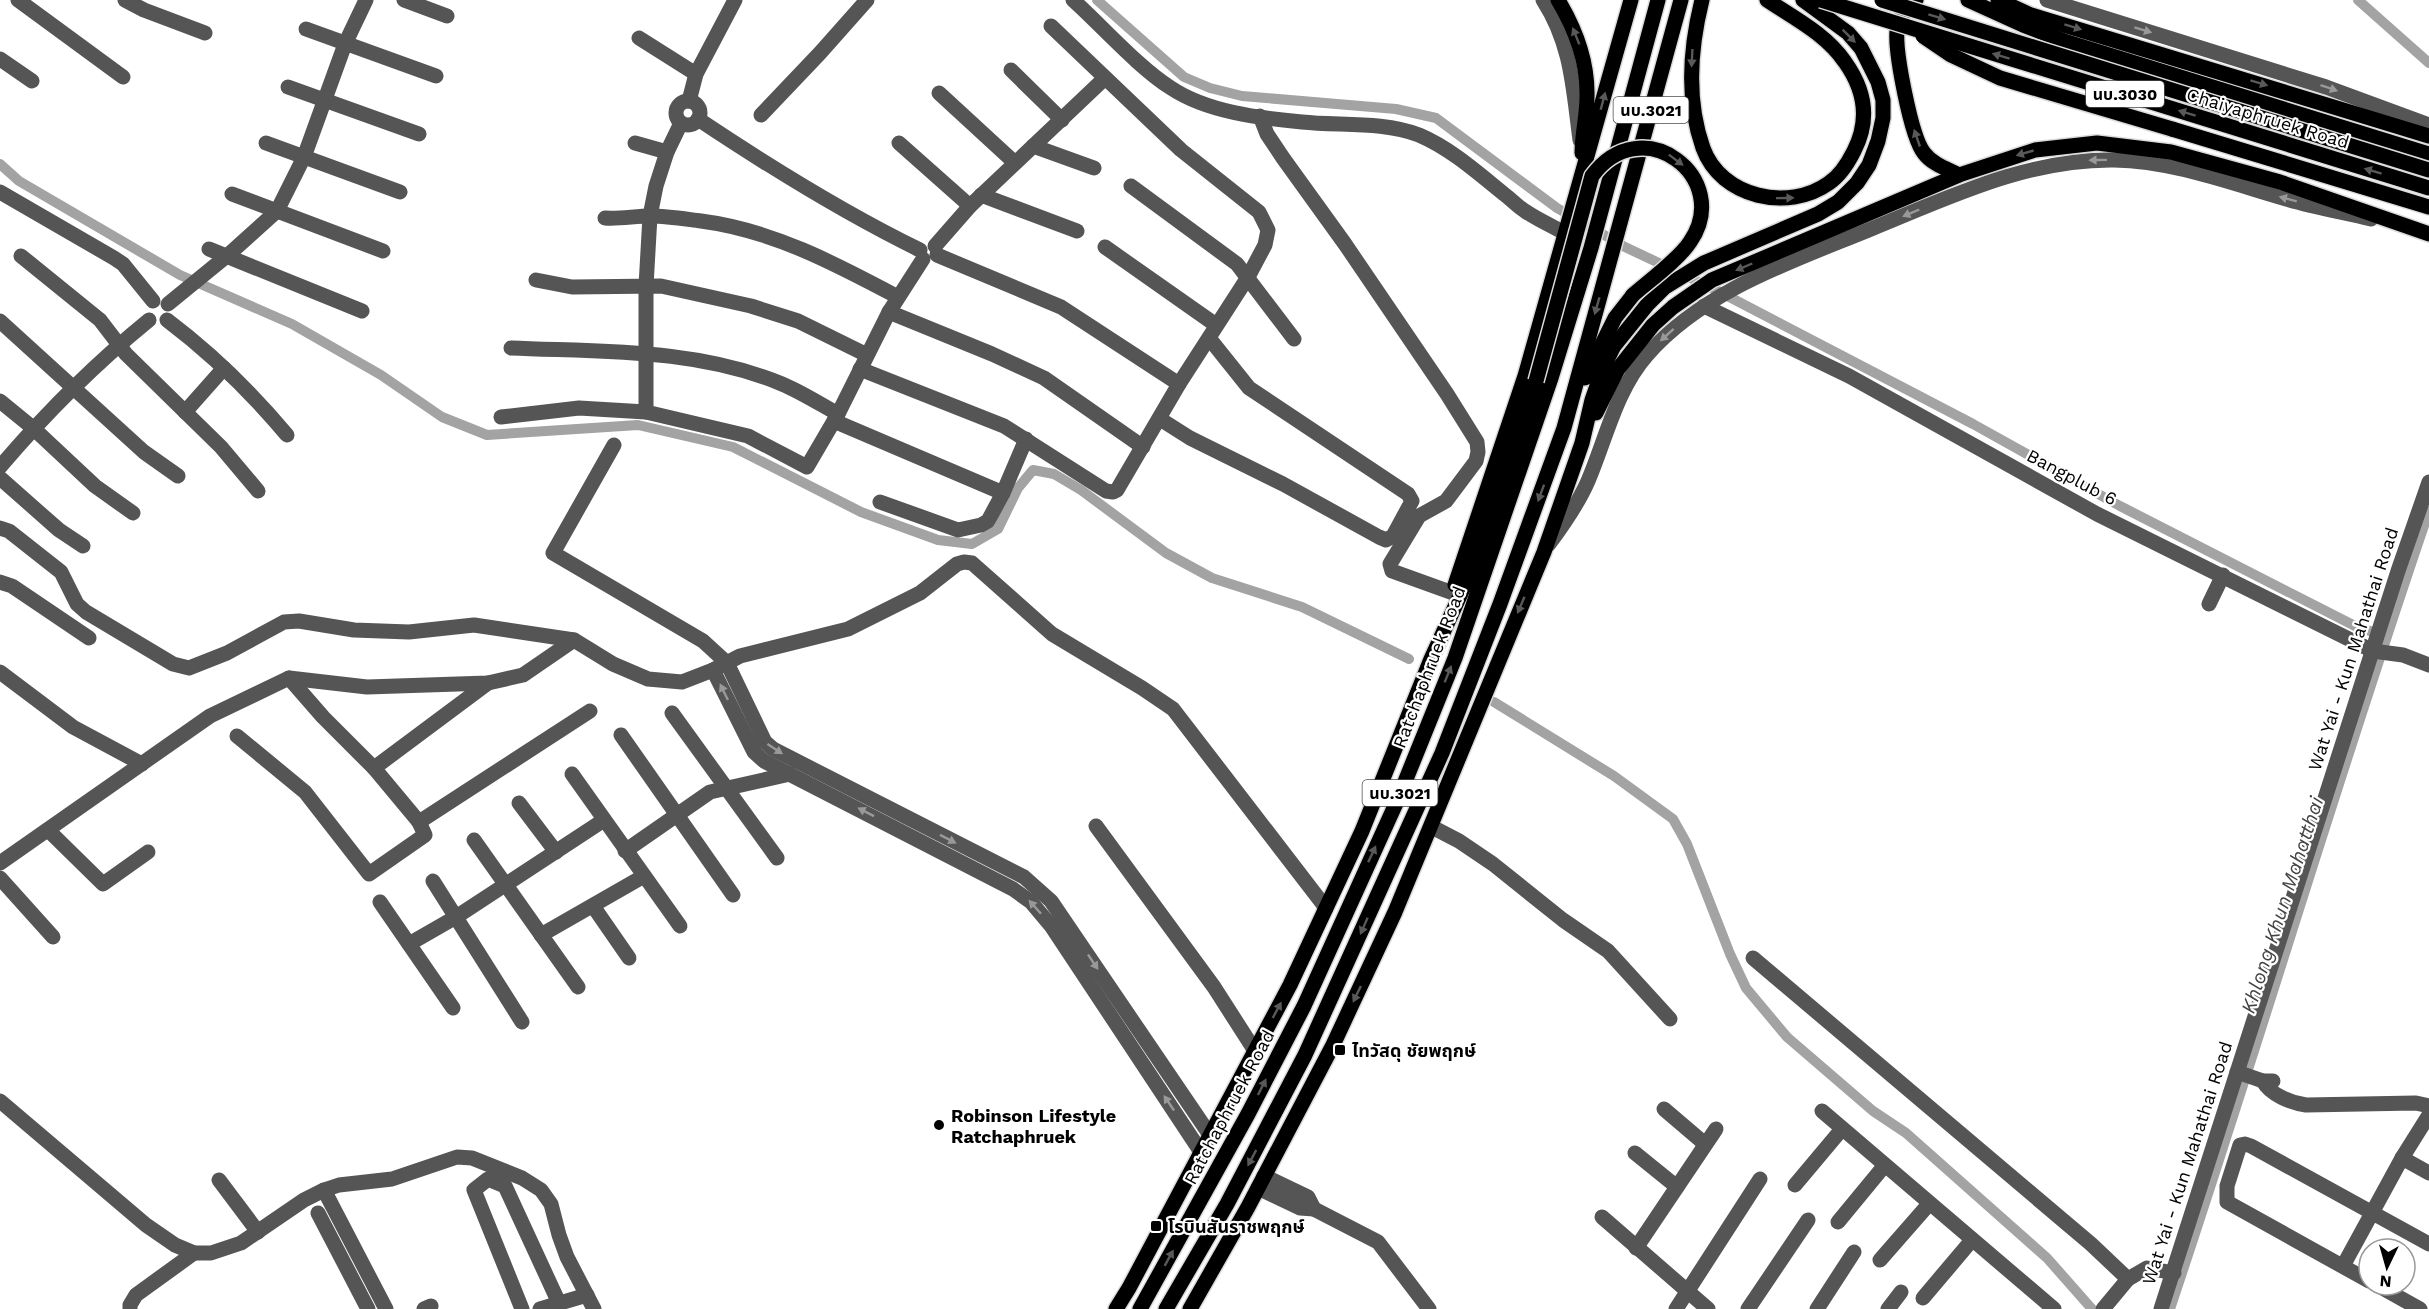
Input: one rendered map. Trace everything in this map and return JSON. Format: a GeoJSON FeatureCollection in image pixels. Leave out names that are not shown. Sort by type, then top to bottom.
{"type":"FeatureCollection","features":[{"type":"Feature","properties":{"kind":"main road"},"geometry":{"type":"LineString","coordinates":[[1557,0],[1579,39],[1586,71],[1587,98],[1581,177]]}},
{"type":"Feature","properties":{"kind":"main road"},"geometry":{"type":"LineString","coordinates":[[1431,659],[1512,416],[1631,0]]}},
{"type":"Feature","properties":{"kind":"main road","name":"Ratchaphruek Road"},"geometry":{"type":"LineString","coordinates":[[1140,1309],[1289,1036],[1398,799],[1455,658],[1551,378],[1592,248],[1658,0]]}},
{"type":"Feature","properties":{"kind":"main road","name":"นบ.3021"},"geometry":{"type":"LineString","coordinates":[[1166,1309],[1227,1204],[1305,1055],[1442,753],[1456,712],[1500,604],[1564,428],[1682,0]]}},
{"type":"Feature","properties":{"kind":"main road"},"geometry":{"type":"LineString","coordinates":[[1702,0],[1692,49],[1691,80],[1694,115],[1703,150],[1720,175],[1753,194],[1793,199],[1831,182],[1846,167],[1862,133],[1865,120],[1862,95],[1845,62],[1830,44],[1767,0]]}},
{"type":"Feature","properties":{"kind":"main road"},"geometry":{"type":"LineString","coordinates":[[1446,785],[1460,759],[1505,643],[1544,552],[1582,443],[1592,400],[1614,346],[1647,305],[1665,288],[1704,263],[1794,225],[1838,202],[1857,183],[1869,165],[1883,118],[1883,100],[1878,82],[1861,48],[1848,33],[1803,0]]}},
{"type":"Feature","properties":{"kind":"main road","name":"Chaiyaphruek Road"},"geometry":{"type":"LineString","coordinates":[[1821,0],[2429,188]]}},
{"type":"Feature","properties":{"kind":"main road"},"geometry":{"type":"LineString","coordinates":[[1877,0],[1929,41],[1974,67],[2000,78],[2429,207]]}},
{"type":"Feature","properties":{"kind":"main road","name":"Chaiyaphruek Road"},"geometry":{"type":"LineString","coordinates":[[1882,0],[2429,170]]}},
{"type":"Feature","properties":{"kind":"main road"},"geometry":{"type":"LineString","coordinates":[[1916,0],[1904,13],[1898,30],[1899,59],[1911,120],[1924,153],[1939,165],[1959,175]]}},
{"type":"Feature","properties":{"kind":"main road"},"geometry":{"type":"LineString","coordinates":[[1968,0],[2023,25],[2123,60],[2429,154]]}},
{"type":"Feature","properties":{"kind":"main road"},"geometry":{"type":"LineString","coordinates":[[1998,0],[2031,15],[2429,136]]}},
{"type":"Feature","properties":{"kind":"main road"},"geometry":{"type":"LineString","coordinates":[[1582,443],[1614,377],[1633,349],[1672,307],[1712,280],[1959,175],[2036,150],[2082,144],[2126,145],[2171,152],[2280,182],[2428,233]]}},
{"type":"Feature","properties":{"kind":"main road"},"geometry":{"type":"LineString","coordinates":[[1290,985],[1362,831],[1431,659],[1469,576],[1536,381],[1592,176],[1599,166],[1623,150],[1642,147],[1668,154],[1680,162],[1698,186],[1700,220],[1690,243],[1633,295],[1615,318],[1590,365],[1564,428]]}},
{"type":"Feature","properties":{"kind":"main road"},"geometry":{"type":"LineString","coordinates":[[1446,785],[1456,712]]}},
{"type":"Feature","properties":{"kind":"main road","name":"นบ.3021"},"geometry":{"type":"LineString","coordinates":[[1196,1306],[1338,1035],[1395,912],[1446,785]]}},
{"type":"Feature","properties":{"kind":"main road","name":"นบ.3021"},"geometry":{"type":"LineString","coordinates":[[1290,985],[1357,886]]}},
{"type":"Feature","properties":{"kind":"main road","name":"Ratchaphruek Road"},"geometry":{"type":"LineString","coordinates":[[1116,1309],[1290,985]]}},
{"type":"Feature","properties":{"kind":"main road"},"geometry":{"type":"LineString","coordinates":[[1121,1309],[1129,1288]]}},
{"type":"Feature","properties":{"kind":"street"},"geometry":{"type":"LineString","coordinates":[[18,0],[123,77]]}},
{"type":"Feature","properties":{"kind":"street"},"geometry":{"type":"LineString","coordinates":[[125,0],[144,10],[205,33]]}},
{"type":"Feature","properties":{"kind":"street"},"geometry":{"type":"LineString","coordinates":[[0,468],[33,428],[118,345],[149,320],[160,324],[162,308],[228,255],[277,211],[304,157],[345,44],[366,0]]}},
{"type":"Feature","properties":{"kind":"street"},"geometry":{"type":"LineString","coordinates":[[404,0],[447,16]]}},
{"type":"Feature","properties":{"kind":"street"},"geometry":{"type":"LineString","coordinates":[[689,101],[696,74],[735,0]]}},
{"type":"Feature","properties":{"kind":"street"},"geometry":{"type":"LineString","coordinates":[[761,116],[867,0]]}},
{"type":"Feature","properties":{"kind":"street"},"geometry":{"type":"LineString","coordinates":[[1073,0],[1171,89],[1211,106],[1260,116],[1302,122],[1384,127],[1416,134],[1457,157],[1524,211],[1567,227]]}},
{"type":"Feature","properties":{"kind":"street"},"geometry":{"type":"LineString","coordinates":[[1543,0],[1553,16],[1572,71],[1582,149]]}},
{"type":"Feature","properties":{"kind":"street"},"geometry":{"type":"LineString","coordinates":[[2047,0],[2326,87],[2429,125]]}},
{"type":"Feature","properties":{"kind":"street"},"geometry":{"type":"LineString","coordinates":[[536,280],[572,287],[661,286],[751,306],[798,321],[863,362],[1004,426],[1106,491],[1113,492],[1117,490],[1179,384],[1248,277],[1268,237],[1265,222],[1259,212],[1202,168],[1051,26]]}},
{"type":"Feature","properties":{"kind":"street"},"geometry":{"type":"LineString","coordinates":[[306,29],[436,76]]}},
{"type":"Feature","properties":{"kind":"street"},"geometry":{"type":"LineString","coordinates":[[639,38],[696,74]]}},
{"type":"Feature","properties":{"kind":"street"},"geometry":{"type":"LineString","coordinates":[[0,59],[32,81]]}},
{"type":"Feature","properties":{"kind":"street"},"geometry":{"type":"LineString","coordinates":[[1011,70],[1062,120]]}},
{"type":"Feature","properties":{"kind":"street"},"geometry":{"type":"LineString","coordinates":[[501,417],[579,408],[646,412],[748,436],[805,467],[808,466],[836,418],[889,312],[929,252],[1014,162],[1033,147],[1105,78]]}},
{"type":"Feature","properties":{"kind":"street"},"geometry":{"type":"LineString","coordinates":[[288,87],[419,134]]}},
{"type":"Feature","properties":{"kind":"street"},"geometry":{"type":"LineString","coordinates":[[939,93],[1014,162]]}},
{"type":"Feature","properties":{"kind":"street"},"geometry":{"type":"LineString","coordinates":[[689,101],[698,108],[698,119]]}},
{"type":"Feature","properties":{"kind":"street"},"geometry":{"type":"LineString","coordinates":[[689,101],[681,103],[676,109],[676,117],[681,123],[692,124],[698,119]]}},
{"type":"Feature","properties":{"kind":"street"},"geometry":{"type":"LineString","coordinates":[[1260,116],[1267,134],[1345,243],[1477,442],[1476,461],[1446,501],[1419,516],[1390,564],[1392,571],[1453,593]]}},
{"type":"Feature","properties":{"kind":"street"},"geometry":{"type":"LineString","coordinates":[[698,119],[850,215],[929,252],[1060,307],[1179,384]]}},
{"type":"Feature","properties":{"kind":"street"},"geometry":{"type":"LineString","coordinates":[[646,412],[646,286],[650,216],[656,186],[667,152],[681,123]]}},
{"type":"Feature","properties":{"kind":"street"},"geometry":{"type":"LineString","coordinates":[[635,142],[667,152]]}},
{"type":"Feature","properties":{"kind":"street"},"geometry":{"type":"LineString","coordinates":[[266,143],[400,192]]}},
{"type":"Feature","properties":{"kind":"street"},"geometry":{"type":"LineString","coordinates":[[899,143],[976,200],[1077,231]]}},
{"type":"Feature","properties":{"kind":"street"},"geometry":{"type":"LineString","coordinates":[[1033,147],[1094,168]]}},
{"type":"Feature","properties":{"kind":"street"},"geometry":{"type":"LineString","coordinates":[[1544,552],[1578,503],[1621,396],[1645,357],[1668,333],[1709,302],[1747,283],[1948,197],[2012,174],[2072,161],[2115,160],[2153,163],[2202,174],[2288,200],[2428,233]]}},
{"type":"Feature","properties":{"kind":"street"},"geometry":{"type":"LineString","coordinates":[[1131,186],[1237,264],[1294,339]]}},
{"type":"Feature","properties":{"kind":"street"},"geometry":{"type":"LineString","coordinates":[[0,192],[123,264],[162,308],[252,394],[287,435]]}},
{"type":"Feature","properties":{"kind":"street"},"geometry":{"type":"LineString","coordinates":[[232,194],[383,251]]}},
{"type":"Feature","properties":{"kind":"street"},"geometry":{"type":"LineString","coordinates":[[605,218],[624,219],[650,216],[704,222],[770,237],[834,264],[898,297]]}},
{"type":"Feature","properties":{"kind":"street"},"geometry":{"type":"LineString","coordinates":[[1105,246],[1213,332],[1249,388],[1408,494],[1412,501],[1393,536],[1386,540],[1283,484],[1198,442],[1160,419]]}},
{"type":"Feature","properties":{"kind":"street"},"geometry":{"type":"LineString","coordinates":[[209,249],[362,311]]}},
{"type":"Feature","properties":{"kind":"street"},"geometry":{"type":"LineString","coordinates":[[21,256],[100,320],[118,345],[221,447],[258,491]]}},
{"type":"Feature","properties":{"kind":"street","name":"Bangplub 6"},"geometry":{"type":"LineString","coordinates":[[1709,302],[1849,376],[2061,495],[2223,575],[2377,645],[2429,665]]}},
{"type":"Feature","properties":{"kind":"street"},"geometry":{"type":"LineString","coordinates":[[889,312],[1044,378],[1143,447]]}},
{"type":"Feature","properties":{"kind":"street"},"geometry":{"type":"LineString","coordinates":[[0,321],[16,333],[144,452],[178,476]]}},
{"type":"Feature","properties":{"kind":"street"},"geometry":{"type":"LineString","coordinates":[[511,348],[646,353],[748,373],[782,384],[836,418],[1003,493]]}},
{"type":"Feature","properties":{"kind":"street"},"geometry":{"type":"LineString","coordinates":[[185,412],[224,368]]}},
{"type":"Feature","properties":{"kind":"street"},"geometry":{"type":"LineString","coordinates":[[0,401],[33,428],[95,486],[133,513]]}},
{"type":"Feature","properties":{"kind":"street"},"geometry":{"type":"LineString","coordinates":[[880,502],[958,530],[973,528],[988,521],[1003,493],[1026,439]]}},
{"type":"Feature","properties":{"kind":"street"},"geometry":{"type":"LineString","coordinates":[[614,445],[553,553],[703,641],[765,742],[773,749],[1024,877],[1051,901],[1059,924],[1201,1152]]}},
{"type":"Feature","properties":{"kind":"street"},"geometry":{"type":"LineString","coordinates":[[0,478],[59,530],[83,546]]}},
{"type":"Feature","properties":{"kind":"street","name":"Wat Yai - Kun Mahathai Road"},"geometry":{"type":"LineString","coordinates":[[2161,1309],[2251,1077],[2377,645],[2429,482]]}},
{"type":"Feature","properties":{"kind":"street"},"geometry":{"type":"LineString","coordinates":[[0,528],[9,531],[61,572],[77,604],[86,612],[181,668],[189,668],[226,653],[284,622],[299,621],[354,630],[408,632],[474,625],[574,640],[613,664],[648,679],[682,682],[740,656],[848,629],[920,593],[957,564],[972,563],[1052,634],[1173,709],[1326,908]]}},
{"type":"Feature","properties":{"kind":"street"},"geometry":{"type":"LineString","coordinates":[[2209,604],[2223,575]]}},
{"type":"Feature","properties":{"kind":"street"},"geometry":{"type":"LineString","coordinates":[[0,582],[12,586],[89,638]]}},
{"type":"Feature","properties":{"kind":"street"},"geometry":{"type":"LineString","coordinates":[[0,864],[210,716],[289,678],[367,687],[488,684],[523,675],[574,640]]}},
{"type":"Feature","properties":{"kind":"street"},"geometry":{"type":"LineString","coordinates":[[720,666],[754,752],[764,761],[1013,889],[1059,924],[1210,1135]]}},
{"type":"Feature","properties":{"kind":"street"},"geometry":{"type":"LineString","coordinates":[[0,672],[73,727],[141,764]]}},
{"type":"Feature","properties":{"kind":"street"},"geometry":{"type":"LineString","coordinates":[[237,736],[305,792],[369,874],[425,835],[419,822],[374,768],[323,717],[289,678]]}},
{"type":"Feature","properties":{"kind":"street"},"geometry":{"type":"LineString","coordinates":[[374,768],[488,684]]}},
{"type":"Feature","properties":{"kind":"street"},"geometry":{"type":"LineString","coordinates":[[419,822],[590,711]]}},
{"type":"Feature","properties":{"kind":"street"},"geometry":{"type":"LineString","coordinates":[[672,713],[777,858]]}},
{"type":"Feature","properties":{"kind":"street"},"geometry":{"type":"LineString","coordinates":[[621,735],[733,895]]}},
{"type":"Feature","properties":{"kind":"street"},"geometry":{"type":"LineString","coordinates":[[572,774],[680,926]]}},
{"type":"Feature","properties":{"kind":"street"},"geometry":{"type":"LineString","coordinates":[[625,851],[710,792],[790,774]]}},
{"type":"Feature","properties":{"kind":"street"},"geometry":{"type":"LineString","coordinates":[[519,803],[556,852]]}},
{"type":"Feature","properties":{"kind":"street"},"geometry":{"type":"LineString","coordinates":[[409,944],[456,917],[604,820]]}},
{"type":"Feature","properties":{"kind":"street"},"geometry":{"type":"LineString","coordinates":[[1096,826],[1214,987],[1255,1051]]}},
{"type":"Feature","properties":{"kind":"street"},"geometry":{"type":"LineString","coordinates":[[1431,827],[1459,841],[1493,864],[1563,920],[1608,951],[1670,1019]]}},
{"type":"Feature","properties":{"kind":"street"},"geometry":{"type":"LineString","coordinates":[[48,830],[104,885],[148,852]]}},
{"type":"Feature","properties":{"kind":"street"},"geometry":{"type":"LineString","coordinates":[[474,840],[578,987]]}},
{"type":"Feature","properties":{"kind":"street"},"geometry":{"type":"LineString","coordinates":[[541,935],[644,876]]}},
{"type":"Feature","properties":{"kind":"street"},"geometry":{"type":"LineString","coordinates":[[0,878],[53,937]]}},
{"type":"Feature","properties":{"kind":"street"},"geometry":{"type":"LineString","coordinates":[[433,881],[522,1022]]}},
{"type":"Feature","properties":{"kind":"street"},"geometry":{"type":"LineString","coordinates":[[380,902],[453,1008]]}},
{"type":"Feature","properties":{"kind":"street"},"geometry":{"type":"LineString","coordinates":[[593,906],[629,958]]}},
{"type":"Feature","properties":{"kind":"street"},"geometry":{"type":"LineString","coordinates":[[1753,958],[2091,1244],[2128,1279]]}},
{"type":"Feature","properties":{"kind":"street"},"geometry":{"type":"LineString","coordinates":[[2251,1077],[2286,1099],[2306,1105],[2416,1103],[2429,1106]]}},
{"type":"Feature","properties":{"kind":"street"},"geometry":{"type":"LineString","coordinates":[[0,1101],[146,1225],[175,1245],[194,1253],[211,1253],[226,1249],[258,1232],[304,1200],[324,1190],[339,1185],[392,1179],[458,1157],[472,1158],[522,1178],[541,1190],[551,1204],[562,1242],[594,1309]]}},
{"type":"Feature","properties":{"kind":"street"},"geometry":{"type":"LineString","coordinates":[[1664,1109],[1705,1144]]}},
{"type":"Feature","properties":{"kind":"street"},"geometry":{"type":"LineString","coordinates":[[1822,1111],[2054,1309]]}},
{"type":"Feature","properties":{"kind":"street"},"geometry":{"type":"LineString","coordinates":[[2343,1266],[2402,1158],[2429,1115]]}},
{"type":"Feature","properties":{"kind":"street"},"geometry":{"type":"LineString","coordinates":[[1636,1248],[1716,1129]]}},
{"type":"Feature","properties":{"kind":"street"},"geometry":{"type":"LineString","coordinates":[[1795,1185],[1842,1129]]}},
{"type":"Feature","properties":{"kind":"street"},"geometry":{"type":"LineString","coordinates":[[2357,1274],[2227,1202],[2227,1186],[2240,1145],[2251,1146],[2429,1245]]}},
{"type":"Feature","properties":{"kind":"street"},"geometry":{"type":"LineString","coordinates":[[1635,1153],[1677,1187]]}},
{"type":"Feature","properties":{"kind":"street"},"geometry":{"type":"LineString","coordinates":[[2402,1158],[2429,1173]]}},
{"type":"Feature","properties":{"kind":"street"},"geometry":{"type":"LineString","coordinates":[[1838,1222],[1885,1165]]}},
{"type":"Feature","properties":{"kind":"street"},"geometry":{"type":"LineString","coordinates":[[522,1309],[474,1190],[488,1179],[506,1186],[559,1303]]}},
{"type":"Feature","properties":{"kind":"street"},"geometry":{"type":"LineString","coordinates":[[1676,1309],[1760,1179]]}},
{"type":"Feature","properties":{"kind":"street"},"geometry":{"type":"LineString","coordinates":[[219,1180],[258,1232]]}},
{"type":"Feature","properties":{"kind":"street"},"geometry":{"type":"LineString","coordinates":[[1261,1182],[1308,1197],[1314,1209],[1378,1242],[1429,1309]]}},
{"type":"Feature","properties":{"kind":"street"},"geometry":{"type":"LineString","coordinates":[[324,1190],[387,1309]]}},
{"type":"Feature","properties":{"kind":"street"},"geometry":{"type":"LineString","coordinates":[[1880,1260],[1929,1204]]}},
{"type":"Feature","properties":{"kind":"street"},"geometry":{"type":"LineString","coordinates":[[318,1213],[368,1309]]}},
{"type":"Feature","properties":{"kind":"street"},"geometry":{"type":"LineString","coordinates":[[1602,1217],[1636,1248],[1689,1290],[1708,1309]]}},
{"type":"Feature","properties":{"kind":"street"},"geometry":{"type":"LineString","coordinates":[[1748,1309],[1808,1220]]}},
{"type":"Feature","properties":{"kind":"street"},"geometry":{"type":"LineString","coordinates":[[1923,1298],[1972,1240]]}},
{"type":"Feature","properties":{"kind":"street"},"geometry":{"type":"LineString","coordinates":[[1817,1309],[1854,1252]]}},
{"type":"Feature","properties":{"kind":"street"},"geometry":{"type":"LineString","coordinates":[[130,1309],[136,1296],[194,1253]]}},
{"type":"Feature","properties":{"kind":"street"},"geometry":{"type":"LineString","coordinates":[[2103,1309],[2128,1279],[2147,1268],[2174,1273]]}},
{"type":"Feature","properties":{"kind":"street"},"geometry":{"type":"LineString","coordinates":[[1888,1309],[1900,1292]]}},
{"type":"Feature","properties":{"kind":"street"},"geometry":{"type":"LineString","coordinates":[[540,1309],[587,1295]]}},
{"type":"Feature","properties":{"kind":"street"},"geometry":{"type":"LineString","coordinates":[[2398,1297],[2420,1309]]}},
{"type":"Feature","properties":{"kind":"street"},"geometry":{"type":"LineString","coordinates":[[2161,1309],[2168,1309]]}},
{"type":"Feature","properties":{"kind":"waterway"},"geometry":{"type":"LineString","coordinates":[[1097,0],[1184,77],[1210,88],[1242,96],[1396,109],[1436,118],[1557,208],[1625,247],[1716,290],[1973,424],[2120,506],[2357,627],[2386,636]]}},
{"type":"Feature","properties":{"kind":"waterway"},"geometry":{"type":"LineString","coordinates":[[2358,0],[2429,63]]}},
{"type":"Feature","properties":{"kind":"waterway"},"geometry":{"type":"LineString","coordinates":[[0,164],[19,181],[180,275],[292,324],[381,375],[442,417],[487,435],[638,425],[733,447],[861,512],[938,540],[972,544],[998,529],[1018,488],[1033,470],[1054,474],[1081,490],[1166,553],[1212,578],[1302,607],[1409,659]]}},
{"type":"Feature","properties":{"kind":"waterway","name":"Khlong Khun Mahatthai"},"geometry":{"type":"LineString","coordinates":[[2170,1309],[2429,511]]}},
{"type":"Feature","properties":{"kind":"waterway"},"geometry":{"type":"LineString","coordinates":[[1494,702],[1614,776],[1673,819],[1687,844],[1730,954],[1746,988],[1787,1037],[1873,1111],[1906,1133],[2047,1258],[2092,1309]]}},
{"type":"Feature","properties":{"kind":"place","name":"ไทวัสดุ ชัยพฤกษ์"},"geometry":{"type":"Point","coordinates":[1340,1050]}},
{"type":"Feature","properties":{"kind":"place","name":"Robinson Lifestyle Ratchaphruek"},"geometry":{"type":"Point","coordinates":[939,1125]}},
{"type":"Feature","properties":{"kind":"place","name":"โรบินสันราชพฤกษ์"},"geometry":{"type":"Point","coordinates":[1156,1226]}}]}
